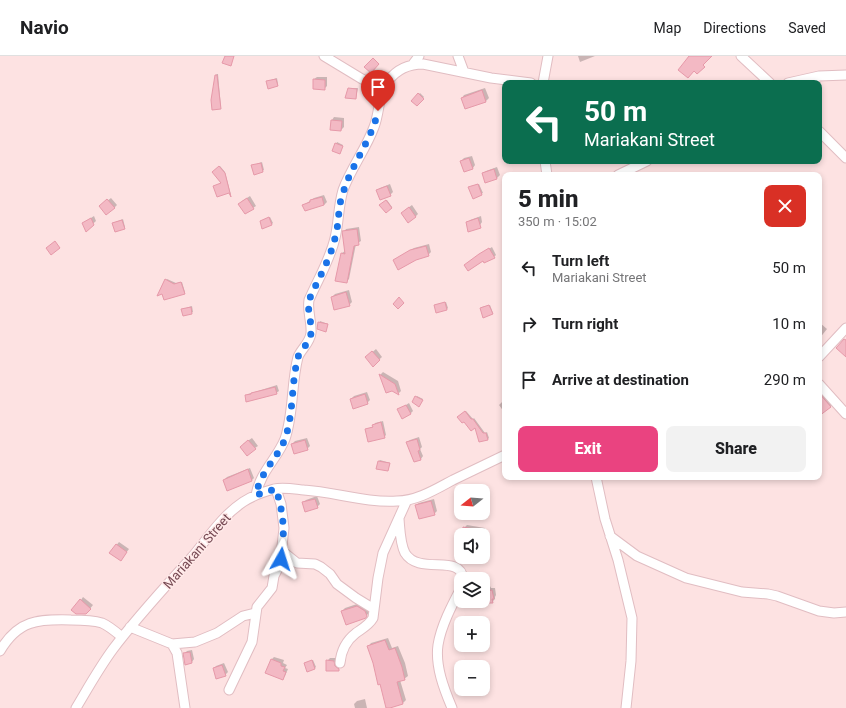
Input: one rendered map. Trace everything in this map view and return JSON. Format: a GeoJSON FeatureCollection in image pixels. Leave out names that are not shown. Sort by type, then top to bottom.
{"type":"FeatureCollection","features":[{"type":"Feature","properties":{"kind":"street"},"geometry":{"type":"LineString","coordinates":[[324,56],[362,79],[384,88]]}},
{"type":"Feature","properties":{"kind":"street"},"geometry":{"type":"LineString","coordinates":[[413,64],[419,56]]}},
{"type":"Feature","properties":{"kind":"street"},"geometry":{"type":"LineString","coordinates":[[458,56],[464,72]]}},
{"type":"Feature","properties":{"kind":"street"},"geometry":{"type":"LineString","coordinates":[[544,80],[548,56]]}},
{"type":"Feature","properties":{"kind":"street"},"geometry":{"type":"LineString","coordinates":[[741,56],[767,80]]}},
{"type":"Feature","properties":{"kind":"street"},"geometry":{"type":"LineString","coordinates":[[256,495],[258,486],[285,439],[290,419],[298,358],[310,338],[311,333],[308,306],[309,300],[330,255],[336,233],[338,213],[344,189],[373,131],[381,96],[388,80],[406,66],[413,64],[505,80]]}},
{"type":"Feature","properties":{"kind":"street"},"geometry":{"type":"LineString","coordinates":[[802,80],[820,76],[846,74]]}},
{"type":"Feature","properties":{"kind":"street"},"geometry":{"type":"LineString","coordinates":[[822,134],[846,158]]}},
{"type":"Feature","properties":{"kind":"street"},"geometry":{"type":"LineString","coordinates":[[624,172],[641,164]]}},
{"type":"Feature","properties":{"kind":"street"},"geometry":{"type":"LineString","coordinates":[[822,354],[846,328]]}},
{"type":"Feature","properties":{"kind":"street"},"geometry":{"type":"LineString","coordinates":[[822,387],[846,414]]}},
{"type":"Feature","properties":{"kind":"street","name":"Mariakani Street"},"geometry":{"type":"LineString","coordinates":[[76,708],[98,671],[130,627],[225,517],[243,502],[256,495],[276,489],[292,488],[325,491],[382,501],[407,500],[422,495],[502,456]]}},
{"type":"Feature","properties":{"kind":"street"},"geometry":{"type":"LineString","coordinates":[[596,480],[632,618],[631,662],[626,708]]}},
{"type":"Feature","properties":{"kind":"street"},"geometry":{"type":"LineString","coordinates":[[229,690],[252,642],[257,607],[272,588],[274,576],[280,564],[284,520],[276,489]]}},
{"type":"Feature","properties":{"kind":"street"},"geometry":{"type":"LineString","coordinates":[[340,663],[343,649],[347,642],[373,618],[382,558],[407,500]]}},
{"type":"Feature","properties":{"kind":"street"},"geometry":{"type":"LineString","coordinates":[[399,517],[402,545],[406,554],[412,560],[421,564],[455,566],[461,572]]}},
{"type":"Feature","properties":{"kind":"street"},"geometry":{"type":"LineString","coordinates":[[610,536],[637,556],[686,578],[742,592],[777,596],[819,611],[834,613],[846,612]]}},
{"type":"Feature","properties":{"kind":"street"},"geometry":{"type":"LineString","coordinates":[[282,551],[297,563],[315,564],[321,567],[330,574],[337,584],[374,609]]}},
{"type":"Feature","properties":{"kind":"street"},"geometry":{"type":"LineString","coordinates":[[452,708],[441,679],[438,645],[454,603]]}},
{"type":"Feature","properties":{"kind":"street"},"geometry":{"type":"LineString","coordinates":[[130,627],[172,644],[195,642],[205,639],[243,616],[255,613]]}},
{"type":"Feature","properties":{"kind":"street"},"geometry":{"type":"LineString","coordinates":[[0,651],[5,643],[17,631],[27,624],[44,620],[80,620],[96,622],[108,626],[122,637]]}},
{"type":"Feature","properties":{"kind":"street"},"geometry":{"type":"LineString","coordinates":[[172,644],[177,653],[185,708]]}},
{"type":"Feature","properties":{"kind":"building"},"geometry":{"type":"Polygon","coordinates":[[[225,56],[234,56],[231,66],[222,63],[225,56]]]}},
{"type":"Feature","properties":{"kind":"building"},"geometry":{"type":"Polygon","coordinates":[[[689,56],[712,56],[703,65],[705,67],[697,74],[694,71],[688,78],[678,70],[689,56]]]}},
{"type":"Feature","properties":{"kind":"building"},"geometry":{"type":"Polygon","coordinates":[[[373,58],[379,64],[371,73],[364,67],[373,58]]]}},
{"type":"Feature","properties":{"kind":"building"},"geometry":{"type":"Polygon","coordinates":[[[215,75],[217,75],[221,109],[212,110],[211,100],[215,75]]]}},
{"type":"Feature","properties":{"kind":"building"},"geometry":{"type":"Polygon","coordinates":[[[276,79],[278,86],[268,89],[266,81],[276,79]]]}},
{"type":"Feature","properties":{"kind":"building"},"geometry":{"type":"Polygon","coordinates":[[[313,79],[325,80],[325,90],[313,89],[313,79]]]}},
{"type":"Feature","properties":{"kind":"building"},"geometry":{"type":"Polygon","coordinates":[[[348,88],[357,89],[356,99],[345,98],[348,88]]]}},
{"type":"Feature","properties":{"kind":"building"},"geometry":{"type":"Polygon","coordinates":[[[482,90],[486,102],[465,109],[461,98],[482,90]]]}},
{"type":"Feature","properties":{"kind":"building"},"geometry":{"type":"Polygon","coordinates":[[[418,93],[424,99],[417,106],[411,101],[418,93]]]}},
{"type":"Feature","properties":{"kind":"building"},"geometry":{"type":"Polygon","coordinates":[[[331,120],[342,121],[341,131],[330,130],[331,120]]]}},
{"type":"Feature","properties":{"kind":"building"},"geometry":{"type":"Polygon","coordinates":[[[335,143],[343,146],[340,154],[332,151],[335,143]]]}},
{"type":"Feature","properties":{"kind":"building"},"geometry":{"type":"Polygon","coordinates":[[[469,158],[473,169],[464,172],[460,161],[469,158]]]}},
{"type":"Feature","properties":{"kind":"building"},"geometry":{"type":"Polygon","coordinates":[[[261,163],[263,172],[254,175],[251,165],[261,163]]]}},
{"type":"Feature","properties":{"kind":"building"},"geometry":{"type":"Polygon","coordinates":[[[219,166],[225,173],[231,197],[229,193],[217,197],[213,186],[221,183],[212,172],[219,166]]]}},
{"type":"Feature","properties":{"kind":"building"},"geometry":{"type":"Polygon","coordinates":[[[494,169],[497,179],[485,183],[482,173],[494,169]]]}},
{"type":"Feature","properties":{"kind":"building"},"geometry":{"type":"Polygon","coordinates":[[[478,184],[482,195],[473,199],[468,187],[478,184]]]}},
{"type":"Feature","properties":{"kind":"building"},"geometry":{"type":"Polygon","coordinates":[[[387,186],[391,196],[380,200],[376,190],[387,186]]]}},
{"type":"Feature","properties":{"kind":"building"},"geometry":{"type":"Polygon","coordinates":[[[322,197],[324,205],[305,211],[302,205],[310,202],[310,200],[322,197]]]}},
{"type":"Feature","properties":{"kind":"building"},"geometry":{"type":"Polygon","coordinates":[[[247,198],[254,209],[245,214],[238,204],[247,198]]]}},
{"type":"Feature","properties":{"kind":"building"},"geometry":{"type":"Polygon","coordinates":[[[107,199],[115,208],[106,215],[99,206],[107,199]]]}},
{"type":"Feature","properties":{"kind":"building"},"geometry":{"type":"Polygon","coordinates":[[[386,200],[392,208],[386,213],[379,205],[386,200]]]}},
{"type":"Feature","properties":{"kind":"building"},"geometry":{"type":"Polygon","coordinates":[[[409,207],[416,217],[408,223],[401,213],[409,207]]]}},
{"type":"Feature","properties":{"kind":"building"},"geometry":{"type":"Polygon","coordinates":[[[269,217],[272,225],[262,229],[260,221],[269,217]]]}},
{"type":"Feature","properties":{"kind":"building"},"geometry":{"type":"Polygon","coordinates":[[[91,218],[94,225],[86,232],[82,223],[91,218]]]}},
{"type":"Feature","properties":{"kind":"building"},"geometry":{"type":"Polygon","coordinates":[[[478,218],[481,228],[468,232],[466,222],[478,218]]]}},
{"type":"Feature","properties":{"kind":"building"},"geometry":{"type":"Polygon","coordinates":[[[122,220],[125,229],[115,232],[112,223],[122,220]]]}},
{"type":"Feature","properties":{"kind":"building"},"geometry":{"type":"Polygon","coordinates":[[[357,229],[359,245],[354,246],[347,283],[335,281],[341,253],[345,254],[342,231],[357,229]]]}},
{"type":"Feature","properties":{"kind":"building"},"geometry":{"type":"Polygon","coordinates":[[[55,241],[60,248],[51,255],[46,248],[55,241]]]}},
{"type":"Feature","properties":{"kind":"building"},"geometry":{"type":"Polygon","coordinates":[[[426,246],[429,256],[416,260],[398,270],[393,260],[410,250],[426,246]]]}},
{"type":"Feature","properties":{"kind":"building"},"geometry":{"type":"Polygon","coordinates":[[[489,248],[495,258],[484,263],[483,261],[468,271],[464,265],[489,248]]]}},
{"type":"Feature","properties":{"kind":"building"},"geometry":{"type":"Polygon","coordinates":[[[165,279],[174,284],[181,282],[185,294],[164,300],[162,294],[157,296],[165,279]]]}},
{"type":"Feature","properties":{"kind":"building"},"geometry":{"type":"Polygon","coordinates":[[[346,292],[350,306],[334,310],[331,297],[346,292]]]}},
{"type":"Feature","properties":{"kind":"building"},"geometry":{"type":"Polygon","coordinates":[[[399,297],[404,303],[398,309],[393,304],[399,297]]]}},
{"type":"Feature","properties":{"kind":"building"},"geometry":{"type":"Polygon","coordinates":[[[445,302],[447,310],[436,313],[434,305],[445,302]]]}},
{"type":"Feature","properties":{"kind":"building"},"geometry":{"type":"Polygon","coordinates":[[[489,305],[493,314],[483,318],[480,308],[489,305]]]}},
{"type":"Feature","properties":{"kind":"building"},"geometry":{"type":"Polygon","coordinates":[[[191,307],[192,314],[183,316],[181,309],[191,307]]]}},
{"type":"Feature","properties":{"kind":"building"},"geometry":{"type":"Polygon","coordinates":[[[318,322],[328,324],[326,332],[317,329],[318,322]]]}},
{"type":"Feature","properties":{"kind":"building"},"geometry":{"type":"Polygon","coordinates":[[[844,339],[846,340],[846,357],[836,348],[844,339]]]}},
{"type":"Feature","properties":{"kind":"building"},"geometry":{"type":"Polygon","coordinates":[[[372,351],[380,360],[373,367],[365,357],[372,351]]]}},
{"type":"Feature","properties":{"kind":"building"},"geometry":{"type":"Polygon","coordinates":[[[379,374],[395,384],[399,395],[392,391],[386,393],[379,374]]]}},
{"type":"Feature","properties":{"kind":"building"},"geometry":{"type":"Polygon","coordinates":[[[275,387],[277,394],[246,402],[245,395],[275,387]]]}},
{"type":"Feature","properties":{"kind":"building"},"geometry":{"type":"Polygon","coordinates":[[[365,394],[368,404],[353,409],[350,399],[365,394]]]}},
{"type":"Feature","properties":{"kind":"building"},"geometry":{"type":"Polygon","coordinates":[[[415,396],[423,400],[419,407],[412,402],[415,396]]]}},
{"type":"Feature","properties":{"kind":"building"},"geometry":{"type":"Polygon","coordinates":[[[822,396],[831,407],[822,414],[822,396]]]}},
{"type":"Feature","properties":{"kind":"building"},"geometry":{"type":"Polygon","coordinates":[[[406,405],[411,414],[402,419],[397,409],[406,405]]]}},
{"type":"Feature","properties":{"kind":"building"},"geometry":{"type":"Polygon","coordinates":[[[465,411],[483,433],[486,433],[488,440],[479,442],[475,428],[471,431],[464,422],[462,423],[457,417],[465,411]]]}},
{"type":"Feature","properties":{"kind":"building"},"geometry":{"type":"Polygon","coordinates":[[[381,422],[385,438],[368,442],[365,429],[373,427],[372,425],[381,422]]]}},
{"type":"Feature","properties":{"kind":"building"},"geometry":{"type":"Polygon","coordinates":[[[417,439],[420,450],[418,451],[421,460],[414,462],[406,442],[417,439]]]}},
{"type":"Feature","properties":{"kind":"building"},"geometry":{"type":"Polygon","coordinates":[[[248,440],[256,449],[247,456],[240,447],[248,440]]]}},
{"type":"Feature","properties":{"kind":"building"},"geometry":{"type":"Polygon","coordinates":[[[305,440],[308,450],[294,454],[291,444],[305,440]]]}},
{"type":"Feature","properties":{"kind":"building"},"geometry":{"type":"Polygon","coordinates":[[[378,461],[390,463],[388,471],[376,469],[378,461]]]}},
{"type":"Feature","properties":{"kind":"building"},"geometry":{"type":"Polygon","coordinates":[[[248,469],[252,481],[227,491],[223,480],[248,469]]]}},
{"type":"Feature","properties":{"kind":"building"},"geometry":{"type":"Polygon","coordinates":[[[315,499],[318,508],[305,512],[302,502],[315,499]]]}},
{"type":"Feature","properties":{"kind":"building"},"geometry":{"type":"Polygon","coordinates":[[[431,501],[435,515],[419,519],[415,505],[431,501]]]}},
{"type":"Feature","properties":{"kind":"building"},"geometry":{"type":"Polygon","coordinates":[[[116,544],[127,552],[121,561],[109,553],[116,544]]]}},
{"type":"Feature","properties":{"kind":"building"},"geometry":{"type":"Polygon","coordinates":[[[490,590],[492,590],[494,599],[492,599],[493,603],[490,603],[490,590]]]}},
{"type":"Feature","properties":{"kind":"building"},"geometry":{"type":"Polygon","coordinates":[[[80,599],[91,609],[86,614],[76,614],[71,610],[80,599]]]}},
{"type":"Feature","properties":{"kind":"building"},"geometry":{"type":"Polygon","coordinates":[[[357,606],[365,611],[367,616],[366,618],[346,625],[341,611],[357,606]]]}},
{"type":"Feature","properties":{"kind":"building"},"geometry":{"type":"Polygon","coordinates":[[[385,640],[389,650],[395,648],[405,680],[397,682],[403,704],[390,708],[386,708],[380,684],[378,685],[367,646],[385,640]]]}},
{"type":"Feature","properties":{"kind":"building"},"geometry":{"type":"Polygon","coordinates":[[[190,652],[192,663],[185,665],[183,653],[190,652]]]}},
{"type":"Feature","properties":{"kind":"building"},"geometry":{"type":"Polygon","coordinates":[[[271,659],[281,663],[281,666],[285,667],[283,671],[286,672],[283,680],[265,673],[271,659]]]}},
{"type":"Feature","properties":{"kind":"building"},"geometry":{"type":"Polygon","coordinates":[[[312,660],[315,669],[307,672],[304,663],[312,660]]]}},
{"type":"Feature","properties":{"kind":"building"},"geometry":{"type":"Polygon","coordinates":[[[326,660],[334,661],[335,666],[339,669],[339,671],[326,671],[326,660]]]}},
{"type":"Feature","properties":{"kind":"building"},"geometry":{"type":"Polygon","coordinates":[[[222,665],[226,676],[216,679],[213,668],[222,665]]]}},
{"type":"Feature","properties":{"kind":"route"},"geometry":{"type":"LineString","coordinates":[[281,559],[284,520],[276,489],[256,495],[258,486],[267,468],[279,451],[285,439],[293,402],[298,358],[302,349],[310,338],[311,333],[308,306],[309,300],[319,281],[335,239],[338,228],[340,199],[355,165],[373,131],[378,111]]}}]}
